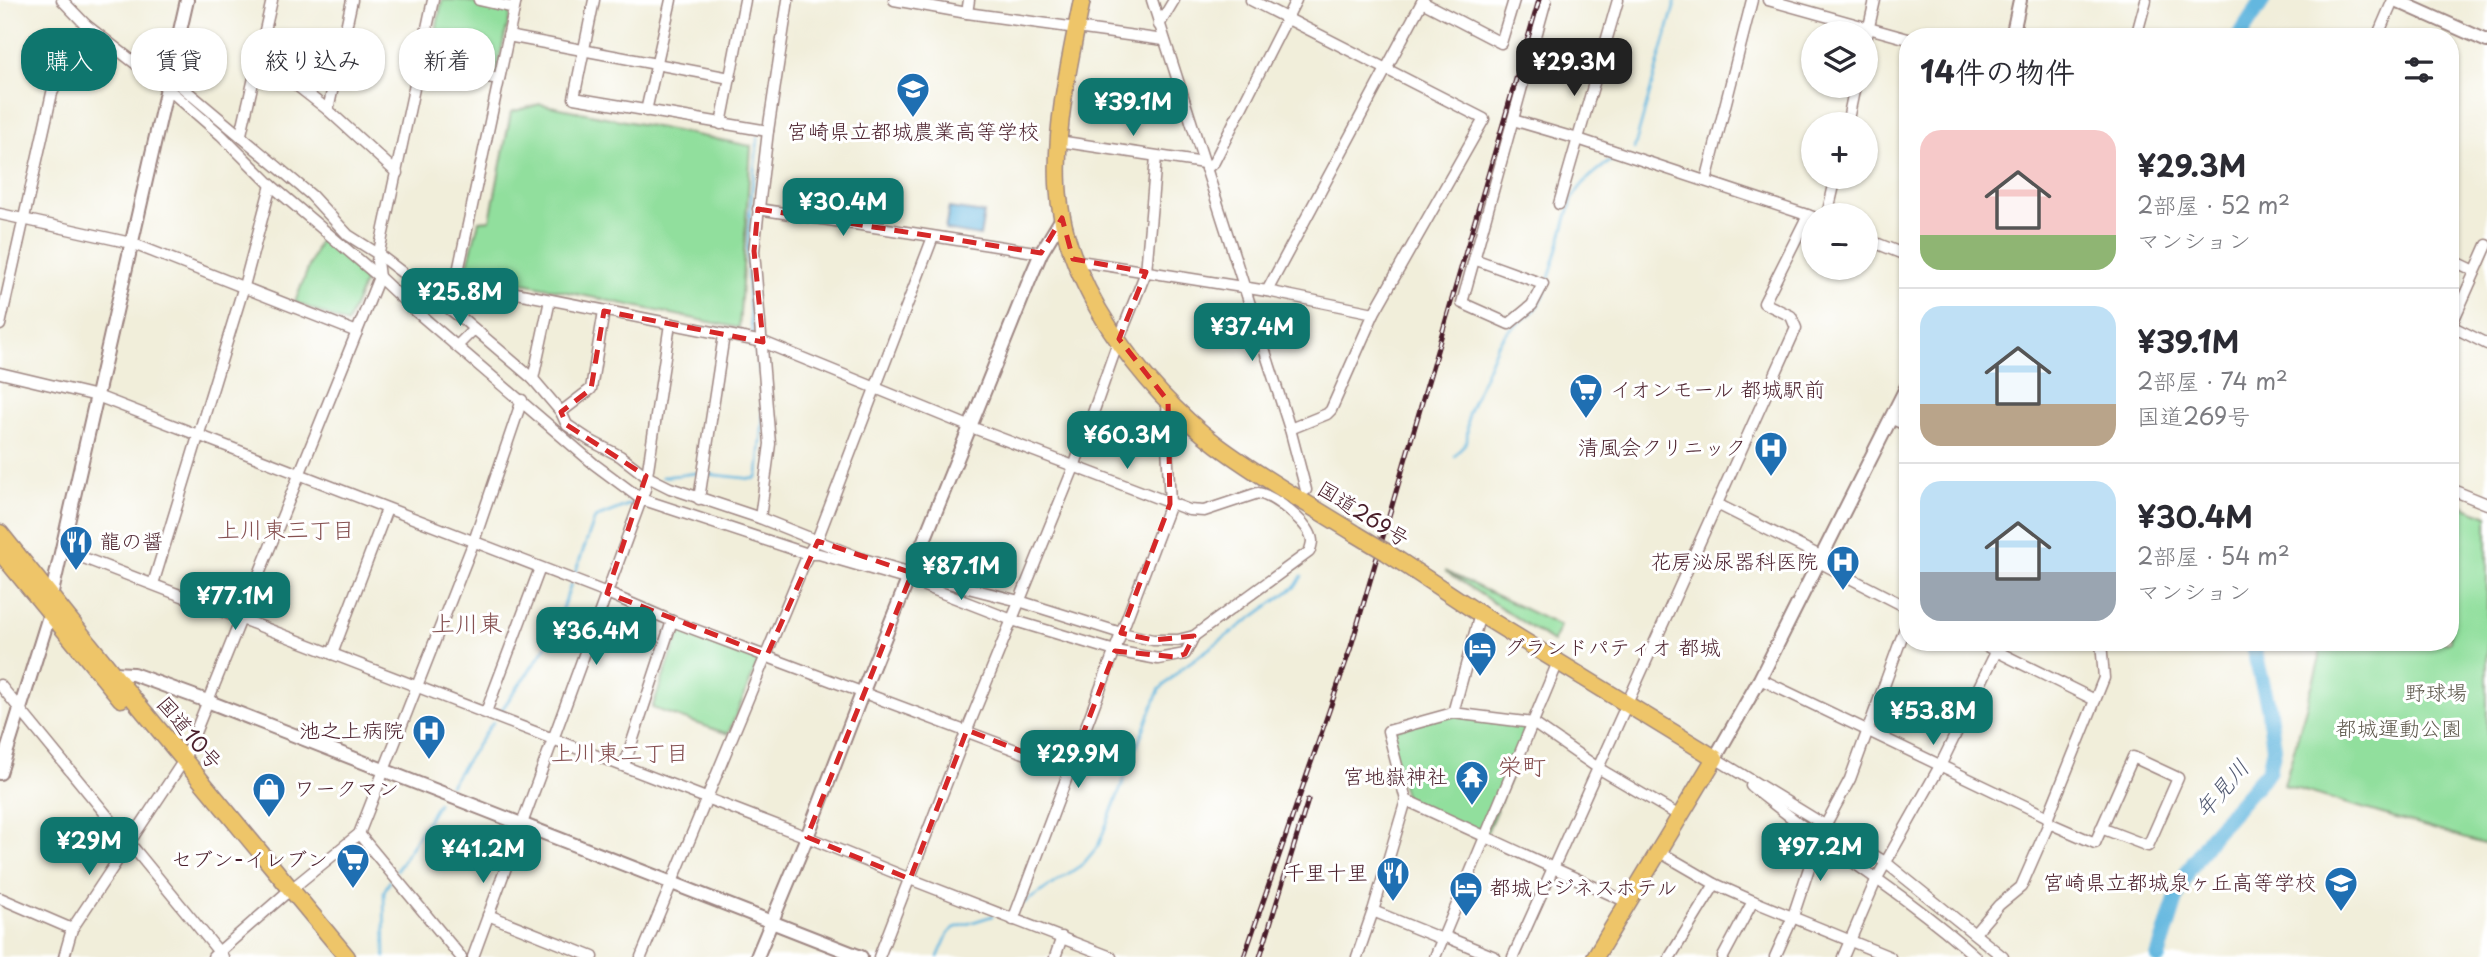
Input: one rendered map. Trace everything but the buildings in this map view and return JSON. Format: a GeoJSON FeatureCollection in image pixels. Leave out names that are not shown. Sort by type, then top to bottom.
{"type":"FeatureCollection","features":[{"type":"Feature","properties":{"kind":"highway","name":"国道269号"},"geometry":{"type":"LineString","coordinates":[[1082,0],[1058,141],[1058,185],[1062,218],[1073,260],[1099,308],[1149,380],[1216,444],[1480,614],[1715,758]]}},
{"type":"Feature","properties":{"kind":"highway","name":"国道10号"},"geometry":{"type":"LineString","coordinates":[[0,533],[50,605]]}},
{"type":"Feature","properties":{"kind":"highway","name":"国道10号"},"geometry":{"type":"LineString","coordinates":[[0,552],[50,605],[288,892],[347,957]]}},
{"type":"Feature","properties":{"kind":"highway"},"geometry":{"type":"LineString","coordinates":[[1595,957],[1678,815],[1715,758]]}},
{"type":"Feature","properties":{"kind":"highway","name":"国道10号"},"geometry":{"type":"LineString","coordinates":[[288,892],[335,957]]}},
{"type":"Feature","properties":{"kind":"street"},"geometry":{"type":"LineString","coordinates":[[62,0],[86,25],[131,57]]}},
{"type":"Feature","properties":{"kind":"street"},"geometry":{"type":"LineString","coordinates":[[181,28],[187,0]]}},
{"type":"Feature","properties":{"kind":"street"},"geometry":{"type":"LineString","coordinates":[[266,28],[272,0]]}},
{"type":"Feature","properties":{"kind":"street"},"geometry":{"type":"LineString","coordinates":[[328,110],[352,0]]}},
{"type":"Feature","properties":{"kind":"street"},"geometry":{"type":"LineString","coordinates":[[427,28],[433,0]]}},
{"type":"Feature","properties":{"kind":"street"},"geometry":{"type":"LineString","coordinates":[[176,91],[271,185],[594,464],[640,499],[808,554],[819,554],[1019,601],[1121,634],[1153,640],[1194,636],[1309,552],[1312,542],[1307,528],[1293,513],[1267,495],[1258,493],[1204,511],[1189,510],[971,427],[762,342],[456,281],[515,4],[479,0]]}},
{"type":"Feature","properties":{"kind":"street"},"geometry":{"type":"LineString","coordinates":[[594,0],[573,98],[768,131]]}},
{"type":"Feature","properties":{"kind":"street"},"geometry":{"type":"LineString","coordinates":[[646,111],[671,0]]}},
{"type":"Feature","properties":{"kind":"street"},"geometry":{"type":"LineString","coordinates":[[722,124],[746,0]]}},
{"type":"Feature","properties":{"kind":"street"},"geometry":{"type":"LineString","coordinates":[[760,518],[770,444],[754,251],[768,131],[788,0]]}},
{"type":"Feature","properties":{"kind":"street"},"geometry":{"type":"LineString","coordinates":[[894,0],[967,13],[1164,40]]}},
{"type":"Feature","properties":{"kind":"street"},"geometry":{"type":"LineString","coordinates":[[967,13],[969,0]]}},
{"type":"Feature","properties":{"kind":"street"},"geometry":{"type":"LineString","coordinates":[[1152,0],[1290,429],[1306,490]]}},
{"type":"Feature","properties":{"kind":"street"},"geometry":{"type":"LineString","coordinates":[[1160,25],[1174,0]]}},
{"type":"Feature","properties":{"kind":"street"},"geometry":{"type":"LineString","coordinates":[[1251,0],[1484,119],[1374,313],[1331,410],[1290,429]]}},
{"type":"Feature","properties":{"kind":"street"},"geometry":{"type":"LineString","coordinates":[[1058,141],[1205,166],[1214,162],[1296,0]]}},
{"type":"Feature","properties":{"kind":"street"},"geometry":{"type":"LineString","coordinates":[[1267,291],[1422,1],[1501,43],[1514,0]]}},
{"type":"Feature","properties":{"kind":"street"},"geometry":{"type":"LineString","coordinates":[[1474,259],[1542,284],[1532,305],[1509,324],[1462,303],[1474,259],[1513,120],[1546,0]]}},
{"type":"Feature","properties":{"kind":"street"},"geometry":{"type":"LineString","coordinates":[[1559,204],[1618,0]]}},
{"type":"Feature","properties":{"kind":"street"},"geometry":{"type":"LineString","coordinates":[[1706,181],[1752,0]]}},
{"type":"Feature","properties":{"kind":"street"},"geometry":{"type":"LineString","coordinates":[[1768,0],[1843,21]]}},
{"type":"Feature","properties":{"kind":"street"},"geometry":{"type":"LineString","coordinates":[[1870,21],[1875,0]]}},
{"type":"Feature","properties":{"kind":"street"},"geometry":{"type":"LineString","coordinates":[[2014,28],[2020,0]]}},
{"type":"Feature","properties":{"kind":"street"},"geometry":{"type":"LineString","coordinates":[[2138,28],[2146,0]]}},
{"type":"Feature","properties":{"kind":"street"},"geometry":{"type":"LineString","coordinates":[[2381,28],[2394,0],[2458,28]]}},
{"type":"Feature","properties":{"kind":"street"},"geometry":{"type":"LineString","coordinates":[[0,326],[52,93],[86,25]]}},
{"type":"Feature","properties":{"kind":"street"},"geometry":{"type":"LineString","coordinates":[[2459,29],[2487,41]]}},
{"type":"Feature","properties":{"kind":"street"},"geometry":{"type":"LineString","coordinates":[[1878,31],[1899,37]]}},
{"type":"Feature","properties":{"kind":"street"},"geometry":{"type":"LineString","coordinates":[[508,36],[730,78]]}},
{"type":"Feature","properties":{"kind":"street"},"geometry":{"type":"LineString","coordinates":[[495,78],[499,79]]}},
{"type":"Feature","properties":{"kind":"street"},"geometry":{"type":"LineString","coordinates":[[0,773],[50,605],[166,91]]}},
{"type":"Feature","properties":{"kind":"street"},"geometry":{"type":"LineString","coordinates":[[179,91],[241,134],[320,203],[348,235],[378,254],[533,379],[561,412],[567,425],[590,441],[620,456],[646,476],[699,499],[760,518],[910,576],[1012,620],[1147,658],[1185,654],[1194,636]]}},
{"type":"Feature","properties":{"kind":"street"},"geometry":{"type":"LineString","coordinates":[[241,134],[251,91]]}},
{"type":"Feature","properties":{"kind":"street"},"geometry":{"type":"LineString","coordinates":[[304,91],[397,173]]}},
{"type":"Feature","properties":{"kind":"street"},"geometry":{"type":"LineString","coordinates":[[64,957],[72,929],[182,764],[300,474],[379,277],[378,254],[413,91]]}},
{"type":"Feature","properties":{"kind":"street"},"geometry":{"type":"LineString","coordinates":[[1513,120],[1801,213]]}},
{"type":"Feature","properties":{"kind":"street"},"geometry":{"type":"LineString","coordinates":[[879,957],[967,730],[1074,467],[1119,339],[1146,272],[1156,157]]}},
{"type":"Feature","properties":{"kind":"street"},"geometry":{"type":"LineString","coordinates":[[153,584],[200,435],[271,185]]}},
{"type":"Feature","properties":{"kind":"street"},"geometry":{"type":"LineString","coordinates":[[758,209],[1041,253]]}},
{"type":"Feature","properties":{"kind":"street"},"geometry":{"type":"LineString","coordinates":[[0,214],[131,243],[357,332]]}},
{"type":"Feature","properties":{"kind":"street"},"geometry":{"type":"LineString","coordinates":[[757,957],[1041,253],[1062,218]]}},
{"type":"Feature","properties":{"kind":"street"},"geometry":{"type":"LineString","coordinates":[[1513,957],[1796,328],[1791,316],[1764,303],[1801,235]]}},
{"type":"Feature","properties":{"kind":"street"},"geometry":{"type":"LineString","coordinates":[[641,957],[808,554],[817,540],[933,237]]}},
{"type":"Feature","properties":{"kind":"street"},"geometry":{"type":"LineString","coordinates":[[1878,244],[1899,252]]}},
{"type":"Feature","properties":{"kind":"street"},"geometry":{"type":"LineString","coordinates":[[2459,307],[2487,244]]}},
{"type":"Feature","properties":{"kind":"street"},"geometry":{"type":"LineString","coordinates":[[1073,260],[1267,291],[1374,313]]}},
{"type":"Feature","properties":{"kind":"street"},"geometry":{"type":"LineString","coordinates":[[2459,263],[2475,271]]}},
{"type":"Feature","properties":{"kind":"street"},"geometry":{"type":"LineString","coordinates":[[533,379],[550,300]]}},
{"type":"Feature","properties":{"kind":"street"},"geometry":{"type":"LineString","coordinates":[[561,412],[591,389],[604,310]]}},
{"type":"Feature","properties":{"kind":"street"},"geometry":{"type":"LineString","coordinates":[[473,957],[640,499],[670,324]]}},
{"type":"Feature","properties":{"kind":"street"},"geometry":{"type":"LineString","coordinates":[[457,346],[474,329]]}},
{"type":"Feature","properties":{"kind":"street"},"geometry":{"type":"LineString","coordinates":[[2459,331],[2487,344]]}},
{"type":"Feature","properties":{"kind":"street"},"geometry":{"type":"LineString","coordinates":[[699,499],[724,335]]}},
{"type":"Feature","properties":{"kind":"street"},"geometry":{"type":"LineString","coordinates":[[0,373],[97,396],[607,593],[672,621],[1069,770]]}},
{"type":"Feature","properties":{"kind":"street"},"geometry":{"type":"LineString","coordinates":[[0,685],[131,842],[218,955],[288,892],[359,834],[474,541],[522,400]]}},
{"type":"Feature","properties":{"kind":"street"},"geometry":{"type":"LineString","coordinates":[[1013,920],[1170,504],[1166,425],[1168,401]]}},
{"type":"Feature","properties":{"kind":"street"},"geometry":{"type":"LineString","coordinates":[[1715,758],[1760,679],[1899,401]]}},
{"type":"Feature","properties":{"kind":"street"},"geometry":{"type":"LineString","coordinates":[[1890,418],[1899,422]]}},
{"type":"Feature","properties":{"kind":"street"},"geometry":{"type":"LineString","coordinates":[[2459,493],[2487,504]]}},
{"type":"Feature","properties":{"kind":"street"},"geometry":{"type":"LineString","coordinates":[[1717,504],[1899,603]]}},
{"type":"Feature","properties":{"kind":"street"},"geometry":{"type":"LineString","coordinates":[[332,654],[387,509]]}},
{"type":"Feature","properties":{"kind":"street"},"geometry":{"type":"LineString","coordinates":[[63,550],[807,836],[1111,957]]}},
{"type":"Feature","properties":{"kind":"street"},"geometry":{"type":"LineString","coordinates":[[486,712],[540,568]]}},
{"type":"Feature","properties":{"kind":"street"},"geometry":{"type":"LineString","coordinates":[[1452,713],[1480,614]]}},
{"type":"Feature","properties":{"kind":"street"},"geometry":{"type":"LineString","coordinates":[[624,766],[672,621]]}},
{"type":"Feature","properties":{"kind":"street"},"geometry":{"type":"LineString","coordinates":[[1826,824],[1850,779],[1899,645]]}},
{"type":"Feature","properties":{"kind":"street"},"geometry":{"type":"LineString","coordinates":[[1843,957],[1885,862],[1940,765],[1996,651]]}},
{"type":"Feature","properties":{"kind":"street"},"geometry":{"type":"LineString","coordinates":[[2005,651],[2095,700]]}},
{"type":"Feature","properties":{"kind":"street"},"geometry":{"type":"LineString","coordinates":[[1975,933],[1999,905],[2021,887],[2104,678],[2102,651]]}},
{"type":"Feature","properties":{"kind":"street"},"geometry":{"type":"LineString","coordinates":[[1434,957],[1559,662]]}},
{"type":"Feature","properties":{"kind":"street"},"geometry":{"type":"LineString","coordinates":[[109,677],[133,674],[207,701],[861,957]]}},
{"type":"Feature","properties":{"kind":"street"},"geometry":{"type":"LineString","coordinates":[[1760,679],[1869,730],[2095,843],[2101,828],[2133,757],[2178,778],[2148,846],[2101,828]]}},
{"type":"Feature","properties":{"kind":"street"},"geometry":{"type":"LineString","coordinates":[[1357,957],[1406,800],[1388,730],[1452,713],[1533,723],[1598,768],[1678,815]]}},
{"type":"Feature","properties":{"kind":"street"},"geometry":{"type":"LineString","coordinates":[[1715,758],[1885,862],[2003,957]]}},
{"type":"Feature","properties":{"kind":"street"},"geometry":{"type":"LineString","coordinates":[[1715,758],[1819,838],[1941,925],[1976,957]]}},
{"type":"Feature","properties":{"kind":"street"},"geometry":{"type":"LineString","coordinates":[[1406,800],[1627,902]]}},
{"type":"Feature","properties":{"kind":"street"},"geometry":{"type":"LineString","coordinates":[[359,834],[461,957]]}},
{"type":"Feature","properties":{"kind":"street"},"geometry":{"type":"LineString","coordinates":[[1775,957],[1792,919],[1819,838]]}},
{"type":"Feature","properties":{"kind":"street"},"geometry":{"type":"LineString","coordinates":[[1658,851],[1715,884],[1792,919],[1890,957]]}},
{"type":"Feature","properties":{"kind":"street"},"geometry":{"type":"LineString","coordinates":[[1670,957],[1715,884]]}},
{"type":"Feature","properties":{"kind":"street"},"geometry":{"type":"LineString","coordinates":[[0,898],[72,929]]}},
{"type":"Feature","properties":{"kind":"street"},"geometry":{"type":"LineString","coordinates":[[1723,957],[1753,901]]}},
{"type":"Feature","properties":{"kind":"street"},"geometry":{"type":"LineString","coordinates":[[1373,911],[1495,957]]}},
{"type":"Feature","properties":{"kind":"street"},"geometry":{"type":"LineString","coordinates":[[488,915],[593,957]]}},
{"type":"Feature","properties":{"kind":"street"},"geometry":{"type":"LineString","coordinates":[[1055,957],[1062,937]]}},
{"type":"Feature","properties":{"kind":"highlighted area"},"geometry":{"type":"Polygon","coordinates":[[[758,209],[1041,253],[1062,218],[1073,259],[1146,272],[1119,339],[1168,401],[1170,504],[1121,633],[1153,640],[1194,636],[1185,654],[1176,657],[1115,651],[1069,770],[967,730],[910,879],[807,837],[912,573],[818,541],[767,655],[607,593],[646,476],[567,425],[561,412],[591,389],[604,311],[763,342],[754,251],[758,209]]]}},
{"type":"Feature","properties":{"kind":"green space"},"geometry":{"type":"Polygon","coordinates":[[[442,0],[461,0],[511,11],[496,72],[495,28],[436,28],[442,0]]]}},
{"type":"Feature","properties":{"kind":"green space"},"geometry":{"type":"Polygon","coordinates":[[[540,104],[751,146],[739,328],[466,271],[479,221],[490,220],[511,112],[540,104]]]}},
{"type":"Feature","properties":{"kind":"green space"},"geometry":{"type":"Polygon","coordinates":[[[321,236],[367,276],[347,324],[295,302],[321,236]]]}},
{"type":"Feature","properties":{"kind":"green space","name":"都城運動公園"},"geometry":{"type":"Polygon","coordinates":[[[2459,504],[2487,516],[2487,845],[2284,785],[2320,658],[2319,651],[2459,651],[2459,504]]]}},
{"type":"Feature","properties":{"kind":"green space"},"geometry":{"type":"Polygon","coordinates":[[[1445,571],[1560,626],[1553,642],[1445,571]]]}},
{"type":"Feature","properties":{"kind":"green space"},"geometry":{"type":"Polygon","coordinates":[[[682,627],[760,658],[728,734],[652,708],[682,627]]]}},
{"type":"Feature","properties":{"kind":"green space"},"geometry":{"type":"Polygon","coordinates":[[[1453,713],[1533,723],[1485,837],[1406,800],[1388,731],[1453,713]]]}},
{"type":"Feature","properties":{"kind":"water"},"geometry":{"type":"Polygon","coordinates":[[[949,208],[984,213],[980,236],[945,230],[949,208]]]}},
{"type":"Feature","properties":{"kind":"waterway"},"geometry":{"type":"LineString","coordinates":[[1634,149],[1676,0]]}},
{"type":"Feature","properties":{"kind":"waterway","name":"年見川"},"geometry":{"type":"LineString","coordinates":[[2245,28],[2263,0]]}},
{"type":"Feature","properties":{"kind":"waterway"},"geometry":{"type":"LineString","coordinates":[[753,336],[748,261],[758,137]]}},
{"type":"Feature","properties":{"kind":"waterway"},"geometry":{"type":"LineString","coordinates":[[1455,456],[1467,441],[1468,414],[1497,345],[1507,332],[1535,310],[1544,295],[1576,193],[1594,173],[1612,160],[1625,163]]}},
{"type":"Feature","properties":{"kind":"waterway"},"geometry":{"type":"LineString","coordinates":[[754,343],[760,374]]}},
{"type":"Feature","properties":{"kind":"waterway"},"geometry":{"type":"LineString","coordinates":[[662,477],[697,473],[754,479],[758,475],[763,419],[761,388]]}},
{"type":"Feature","properties":{"kind":"waterway"},"geometry":{"type":"LineString","coordinates":[[575,573],[595,518],[633,503]]}},
{"type":"Feature","properties":{"kind":"waterway"},"geometry":{"type":"LineString","coordinates":[[1024,903],[1083,864],[1098,846],[1159,690],[1182,668],[1296,586],[1302,576]]}},
{"type":"Feature","properties":{"kind":"waterway"},"geometry":{"type":"LineString","coordinates":[[500,712],[551,640],[571,584]]}},
{"type":"Feature","properties":{"kind":"waterway","name":"年見川"},"geometry":{"type":"LineString","coordinates":[[2158,957],[2178,893],[2188,871],[2212,835],[2269,770],[2274,748],[2268,705],[2254,651]]}},
{"type":"Feature","properties":{"kind":"waterway"},"geometry":{"type":"LineString","coordinates":[[450,785],[493,722]]}},
{"type":"Feature","properties":{"kind":"waterway"},"geometry":{"type":"LineString","coordinates":[[397,870],[438,803]]}},
{"type":"Feature","properties":{"kind":"waterway"},"geometry":{"type":"LineString","coordinates":[[385,957],[384,891],[390,881]]}},
{"type":"Feature","properties":{"kind":"waterway"},"geometry":{"type":"LineString","coordinates":[[938,957],[948,934],[954,928],[992,916]]}},
{"type":"Feature","properties":{"kind":"railway"},"geometry":{"type":"LineString","coordinates":[[1244,957],[1350,650],[1539,0]]}},
{"type":"Feature","properties":{"kind":"railway"},"geometry":{"type":"LineString","coordinates":[[1260,957],[1308,800]]}},
{"type":"Feature","properties":{"kind":"place","name":"宮崎県立都城農業高等学校"},"geometry":{"type":"Point","coordinates":[913,119]}},
{"type":"Feature","properties":{"kind":"place","name":"イオンモール 都城駅前"},"geometry":{"type":"Point","coordinates":[1586,420]}},
{"type":"Feature","properties":{"kind":"place","name":"清風会クリニック"},"geometry":{"type":"Point","coordinates":[1771,478]}},
{"type":"Feature","properties":{"kind":"place","name":"龍の醤"},"geometry":{"type":"Point","coordinates":[76,572]}},
{"type":"Feature","properties":{"kind":"place","name":"花房泌尿器科医院"},"geometry":{"type":"Point","coordinates":[1843,592]}},
{"type":"Feature","properties":{"kind":"place","name":"グランドパティオ 都城"},"geometry":{"type":"Point","coordinates":[1480,678]}},
{"type":"Feature","properties":{"kind":"place","name":"池之上病院"},"geometry":{"type":"Point","coordinates":[429,761]}},
{"type":"Feature","properties":{"kind":"place","name":"宮地嶽神社"},"geometry":{"type":"Point","coordinates":[1472,807]}},
{"type":"Feature","properties":{"kind":"place","name":"ワークマン"},"geometry":{"type":"Point","coordinates":[269,819]}},
{"type":"Feature","properties":{"kind":"place","name":"セブン-イレブン"},"geometry":{"type":"Point","coordinates":[353,890]}},
{"type":"Feature","properties":{"kind":"place","name":"千里十里"},"geometry":{"type":"Point","coordinates":[1393,903]}},
{"type":"Feature","properties":{"kind":"place","name":"宮崎県立都城泉ヶ丘高等学校"},"geometry":{"type":"Point","coordinates":[2341,913]}},
{"type":"Feature","properties":{"kind":"place","name":"都城ビジネスホテル"},"geometry":{"type":"Point","coordinates":[1466,918]}},
{"type":"Feature","properties":{"kind":"district","name":"上川東三丁目"},"geometry":{"type":"Point","coordinates":[286,530]}},
{"type":"Feature","properties":{"kind":"district","name":"上川東"},"geometry":{"type":"Point","coordinates":[467,624]}},
{"type":"Feature","properties":{"kind":"district","name":"上川東二丁目"},"geometry":{"type":"Point","coordinates":[620,753]}},
{"type":"Feature","properties":{"kind":"district","name":"栄町"},"geometry":{"type":"Point","coordinates":[1522,767]}},
{"type":"Feature","properties":{"kind":"park label","name":"野球場"},"geometry":{"type":"Point","coordinates":[2436,693]}}]}
